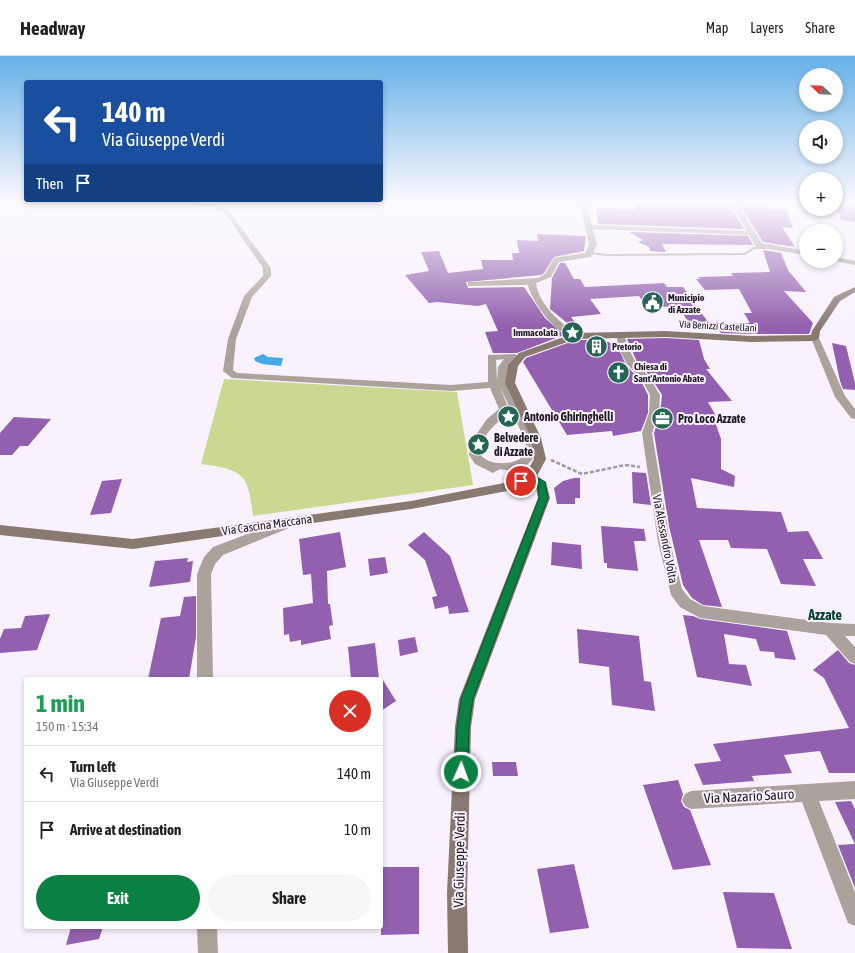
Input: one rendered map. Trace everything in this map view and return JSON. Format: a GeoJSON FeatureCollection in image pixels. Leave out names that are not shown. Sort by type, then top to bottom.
{"type":"FeatureCollection","features":[{"type":"Feature","properties":{"kind":"street"},"geometry":{"type":"LineString","coordinates":[[249,243],[267,268],[267,276],[248,296],[232,339],[228,371],[235,376],[451,388],[508,384]]}},
{"type":"Feature","properties":{"kind":"street"},"geometry":{"type":"LineString","coordinates":[[471,284],[532,282],[549,276],[557,260],[582,257],[590,253],[593,243]]}},
{"type":"Feature","properties":{"kind":"street"},"geometry":{"type":"LineString","coordinates":[[757,243],[759,245],[771,248],[799,252]]}},
{"type":"Feature","properties":{"kind":"street"},"geometry":{"type":"LineString","coordinates":[[843,260],[855,263]]}},
{"type":"Feature","properties":{"kind":"street"},"geometry":{"type":"LineString","coordinates":[[532,282],[539,301],[560,326],[575,336]]}},
{"type":"Feature","properties":{"kind":"street"},"geometry":{"type":"LineString","coordinates":[[855,289],[836,299],[816,331],[815,338],[840,397],[855,416]]}},
{"type":"Feature","properties":{"kind":"street","name":"Via Benizzi Castellani"},"geometry":{"type":"LineString","coordinates":[[508,384],[513,365],[522,355],[575,336],[665,334],[752,339],[815,338]]}},
{"type":"Feature","properties":{"kind":"street","name":"Via Alessandro Volta"},"geometry":{"type":"LineString","coordinates":[[620,335],[627,354],[655,395],[654,413],[647,433],[664,542],[676,592],[685,603],[700,612],[830,629],[855,630]]}},
{"type":"Feature","properties":{"kind":"street"},"geometry":{"type":"LineString","coordinates":[[508,384],[530,442],[532,450],[530,456],[521,465],[512,467],[494,465],[493,469],[479,461],[474,449],[475,445],[491,421],[504,410],[494,385],[491,372],[491,357],[512,356],[504,367],[502,373],[508,384],[536,438],[540,455],[536,469],[530,477]]}},
{"type":"Feature","properties":{"kind":"street","name":"Via Cascina Maccana"},"geometry":{"type":"LineString","coordinates":[[0,530],[133,544],[419,504],[512,486],[530,477]]}},
{"type":"Feature","properties":{"kind":"street","name":"Via Giuseppe Verdi"},"geometry":{"type":"LineString","coordinates":[[458,953],[457,893],[463,727],[467,699],[544,498],[542,485],[530,477]]}},
{"type":"Feature","properties":{"kind":"street"},"geometry":{"type":"LineString","coordinates":[[205,677],[204,574],[209,561],[218,551],[293,522]]}},
{"type":"Feature","properties":{"kind":"street"},"geometry":{"type":"LineString","coordinates":[[830,629],[855,657]]}},
{"type":"Feature","properties":{"kind":"street","name":"Via Nazario Sauro"},"geometry":{"type":"LineString","coordinates":[[691,800],[855,790]]}},
{"type":"Feature","properties":{"kind":"street","name":"Via Nazario Sauro"},"geometry":{"type":"LineString","coordinates":[[807,793],[855,916]]}},
{"type":"Feature","properties":{"kind":"street"},"geometry":{"type":"LineString","coordinates":[[207,929],[208,953]]}},
{"type":"Feature","properties":{"kind":"lane"},"geometry":{"type":"LineString","coordinates":[[590,253],[608,255],[745,254],[754,248],[771,248]]}},
{"type":"Feature","properties":{"kind":"path"},"geometry":{"type":"LineString","coordinates":[[540,455],[582,474],[625,465]]}},
{"type":"Feature","properties":{"kind":"green space"},"geometry":{"type":"Polygon","coordinates":[[[224,379],[457,392],[473,485],[253,516],[249,491],[246,482],[241,476],[227,469],[201,464],[224,379]]]}},
{"type":"Feature","properties":{"kind":"water"},"geometry":{"type":"Polygon","coordinates":[[[263,354],[268,357],[283,358],[281,366],[262,364],[255,361],[254,358],[263,354]]]}},
{"type":"Feature","properties":{"kind":"building"},"geometry":{"type":"Polygon","coordinates":[[[517,243],[585,243],[584,251],[554,257],[544,273],[541,275],[466,282],[468,288],[524,287],[545,318],[564,335],[517,353],[493,353],[485,332],[498,331],[486,304],[478,306],[437,302],[429,303],[405,275],[429,271],[421,252],[439,251],[448,273],[483,269],[481,260],[513,260],[512,253],[519,253],[517,243]]]}},
{"type":"Feature","properties":{"kind":"building"},"geometry":{"type":"Polygon","coordinates":[[[640,243],[752,243],[753,245],[662,244],[666,252],[650,251],[649,247],[640,243]]]}},
{"type":"Feature","properties":{"kind":"building"},"geometry":{"type":"Polygon","coordinates":[[[769,243],[792,243],[795,247],[769,243]]]}},
{"type":"Feature","properties":{"kind":"building"},"geometry":{"type":"Polygon","coordinates":[[[763,250],[781,253],[788,270],[806,292],[784,291],[813,323],[809,334],[721,333],[715,323],[750,323],[744,313],[752,313],[739,289],[705,290],[696,279],[700,279],[698,277],[733,276],[731,273],[770,272],[763,250]]]}},
{"type":"Feature","properties":{"kind":"building"},"geometry":{"type":"Polygon","coordinates":[[[560,263],[565,263],[574,279],[580,279],[585,287],[664,283],[667,287],[683,287],[713,329],[691,328],[680,308],[677,309],[676,306],[648,308],[639,296],[590,299],[601,314],[571,317],[582,331],[577,331],[550,309],[552,278],[560,263]]]}},
{"type":"Feature","properties":{"kind":"building"},"geometry":{"type":"Polygon","coordinates":[[[665,338],[699,340],[704,359],[710,369],[706,369],[732,401],[708,402],[716,416],[713,416],[721,439],[721,469],[735,476],[734,487],[691,478],[697,508],[781,512],[788,532],[808,531],[823,559],[803,559],[816,586],[781,584],[767,549],[731,548],[728,540],[699,540],[722,607],[703,605],[692,598],[683,585],[669,526],[654,433],[660,414],[662,395],[650,376],[637,362],[627,339],[665,338]]]}},
{"type":"Feature","properties":{"kind":"building"},"geometry":{"type":"Polygon","coordinates":[[[576,340],[602,340],[617,345],[626,365],[641,381],[648,395],[648,413],[641,431],[613,436],[612,431],[567,435],[523,362],[526,358],[576,340]]]}},
{"type":"Feature","properties":{"kind":"building"},"geometry":{"type":"Polygon","coordinates":[[[832,343],[846,346],[855,383],[855,390],[843,389],[832,343]]]}},
{"type":"Feature","properties":{"kind":"building"},"geometry":{"type":"Polygon","coordinates":[[[14,417],[51,419],[28,446],[20,446],[12,455],[0,455],[0,433],[14,417]]]}},
{"type":"Feature","properties":{"kind":"building"},"geometry":{"type":"Polygon","coordinates":[[[632,472],[646,473],[651,505],[633,503],[632,472]]]}},
{"type":"Feature","properties":{"kind":"building"},"geometry":{"type":"Polygon","coordinates":[[[580,478],[580,498],[575,498],[575,504],[557,504],[554,488],[563,481],[580,478]]]}},
{"type":"Feature","properties":{"kind":"building"},"geometry":{"type":"Polygon","coordinates":[[[122,479],[111,513],[90,515],[102,481],[122,479]]]}},
{"type":"Feature","properties":{"kind":"building"},"geometry":{"type":"Polygon","coordinates":[[[601,526],[644,529],[646,541],[634,541],[638,571],[607,568],[607,563],[604,563],[601,526]]]}},
{"type":"Feature","properties":{"kind":"building"},"geometry":{"type":"Polygon","coordinates":[[[340,532],[346,567],[327,571],[328,604],[330,604],[333,625],[329,626],[331,639],[301,645],[301,640],[290,642],[289,634],[284,635],[283,608],[313,603],[311,574],[303,575],[299,539],[340,532]]]}},
{"type":"Feature","properties":{"kind":"building"},"geometry":{"type":"Polygon","coordinates":[[[424,532],[450,556],[469,612],[449,614],[448,606],[435,609],[432,597],[437,596],[425,560],[408,545],[424,532]]]}},
{"type":"Feature","properties":{"kind":"building"},"geometry":{"type":"Polygon","coordinates":[[[552,542],[581,545],[582,569],[551,565],[552,542]]]}},
{"type":"Feature","properties":{"kind":"building"},"geometry":{"type":"Polygon","coordinates":[[[385,557],[388,573],[370,576],[368,559],[385,557]]]}},
{"type":"Feature","properties":{"kind":"building"},"geometry":{"type":"Polygon","coordinates":[[[188,558],[187,562],[193,561],[190,582],[149,587],[155,561],[188,558]]]}},
{"type":"Feature","properties":{"kind":"building"},"geometry":{"type":"Polygon","coordinates":[[[196,596],[196,637],[189,677],[148,677],[161,618],[180,616],[184,597],[196,596]]]}},
{"type":"Feature","properties":{"kind":"building"},"geometry":{"type":"Polygon","coordinates":[[[50,614],[37,650],[0,653],[0,639],[4,629],[21,628],[25,616],[50,614]]]}},
{"type":"Feature","properties":{"kind":"building"},"geometry":{"type":"Polygon","coordinates":[[[683,615],[693,616],[700,619],[787,631],[796,660],[775,658],[774,652],[760,651],[756,639],[724,634],[729,664],[746,665],[752,686],[697,677],[683,615]]]}},
{"type":"Feature","properties":{"kind":"building"},"geometry":{"type":"Polygon","coordinates":[[[577,629],[639,636],[644,681],[651,682],[655,711],[612,705],[609,667],[579,663],[577,629]]]}},
{"type":"Feature","properties":{"kind":"building"},"geometry":{"type":"Polygon","coordinates":[[[415,637],[418,652],[400,656],[398,640],[415,637]]]}},
{"type":"Feature","properties":{"kind":"building"},"geometry":{"type":"Polygon","coordinates":[[[375,643],[379,677],[351,677],[348,647],[375,643]]]}},
{"type":"Feature","properties":{"kind":"building"},"geometry":{"type":"Polygon","coordinates":[[[838,650],[849,663],[855,665],[855,773],[829,773],[820,751],[784,755],[792,773],[752,776],[754,781],[703,785],[694,764],[721,761],[713,744],[849,728],[824,678],[813,670],[838,650]]]}},
{"type":"Feature","properties":{"kind":"building"},"geometry":{"type":"Polygon","coordinates":[[[383,680],[396,701],[383,710],[383,680]]]}},
{"type":"Feature","properties":{"kind":"building"},"geometry":{"type":"Polygon","coordinates":[[[492,762],[516,762],[518,776],[493,776],[492,762]]]}},
{"type":"Feature","properties":{"kind":"building"},"geometry":{"type":"Polygon","coordinates":[[[678,780],[683,794],[681,801],[684,807],[690,810],[711,865],[673,870],[643,785],[678,780]]]}},
{"type":"Feature","properties":{"kind":"building"},"geometry":{"type":"Polygon","coordinates":[[[851,801],[855,809],[855,844],[835,802],[851,801]]]}},
{"type":"Feature","properties":{"kind":"building"},"geometry":{"type":"Polygon","coordinates":[[[855,844],[855,888],[838,845],[855,844]]]}},
{"type":"Feature","properties":{"kind":"building"},"geometry":{"type":"Polygon","coordinates":[[[574,864],[589,928],[550,933],[537,869],[574,864]]]}},
{"type":"Feature","properties":{"kind":"building"},"geometry":{"type":"Polygon","coordinates":[[[383,867],[419,867],[419,934],[381,935],[381,929],[383,929],[383,867]]]}},
{"type":"Feature","properties":{"kind":"building"},"geometry":{"type":"Polygon","coordinates":[[[723,892],[774,893],[792,949],[737,948],[723,892]]]}},
{"type":"Feature","properties":{"kind":"building"},"geometry":{"type":"Polygon","coordinates":[[[70,929],[102,929],[99,939],[66,945],[70,929]]]}},
{"type":"Feature","properties":{"kind":"place","name":"Municipio di Azzate"},"geometry":{"type":"Point","coordinates":[652,303]}},
{"type":"Feature","properties":{"kind":"place","name":"Immacolata"},"geometry":{"type":"Point","coordinates":[573,332]}},
{"type":"Feature","properties":{"kind":"place","name":"Pretorio"},"geometry":{"type":"Point","coordinates":[596,346]}},
{"type":"Feature","properties":{"kind":"place","name":"Chiesa di Sant'Antonio Abate"},"geometry":{"type":"Point","coordinates":[619,372]}},
{"type":"Feature","properties":{"kind":"place","name":"Antonio Ghiringhelli"},"geometry":{"type":"Point","coordinates":[508,417]}},
{"type":"Feature","properties":{"kind":"place","name":"Pro Loco Azzate"},"geometry":{"type":"Point","coordinates":[662,419]}},
{"type":"Feature","properties":{"kind":"place","name":"Belvedere di Azzate"},"geometry":{"type":"Point","coordinates":[479,445]}},
{"type":"Feature","properties":{"kind":"district","name":"Azzate"},"geometry":{"type":"Point","coordinates":[825,615]}},
{"type":"Feature","properties":{"kind":"route"},"geometry":{"type":"LineString","coordinates":[[461,772],[463,727],[467,699],[544,498],[542,485],[530,477],[521,481]]}}]}
